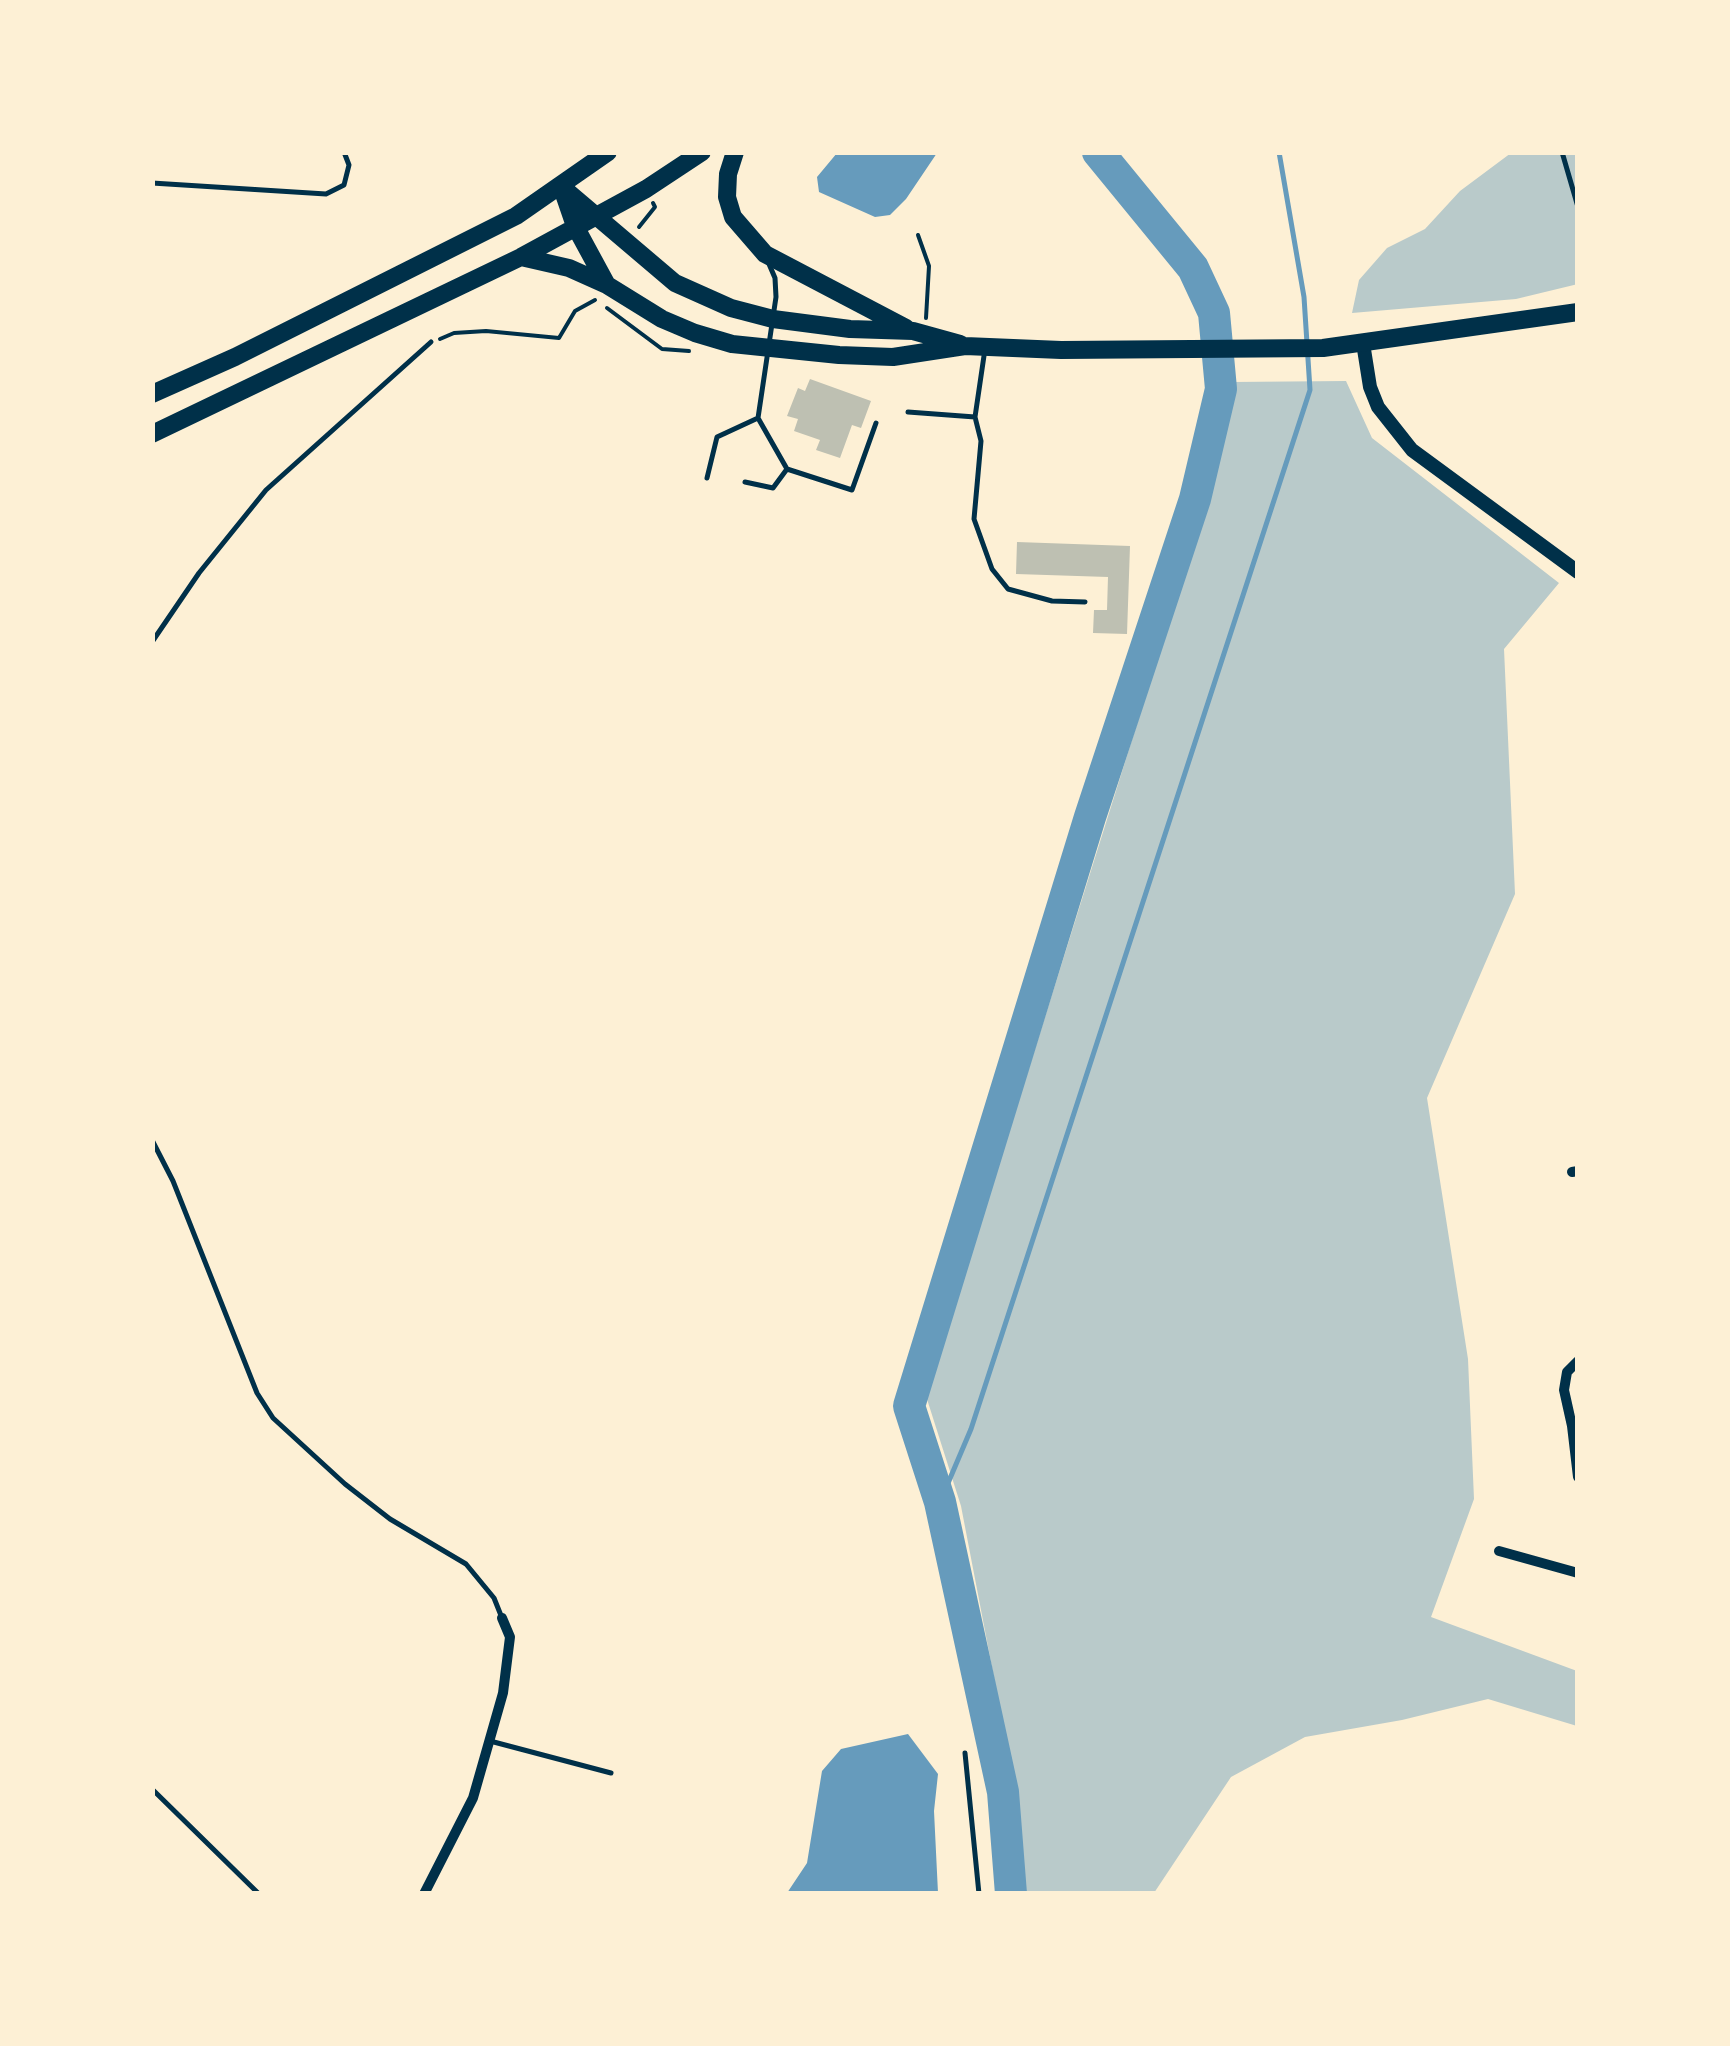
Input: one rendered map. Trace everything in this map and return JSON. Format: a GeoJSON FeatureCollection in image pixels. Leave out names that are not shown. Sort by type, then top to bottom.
{"type":"FeatureCollection","features":[{"type":"Feature","properties":{"kind":"highway"},"geometry":{"type":"LineString","coordinates":[[152,394],[235,357],[516,216],[608,152]]}},
{"type":"Feature","properties":{"kind":"highway"},"geometry":{"type":"LineString","coordinates":[[152,434],[521,257],[646,189],[702,152]]}},
{"type":"Feature","properties":{"kind":"highway"},"geometry":{"type":"LineString","coordinates":[[735,152],[728,174],[727,198],[733,217],[765,254],[918,332],[965,346]]}},
{"type":"Feature","properties":{"kind":"highway"},"geometry":{"type":"LineString","coordinates":[[562,187],[675,283],[731,308],[772,319],[850,329],[918,332]]}},
{"type":"Feature","properties":{"kind":"highway"},"geometry":{"type":"LineString","coordinates":[[562,187],[575,226],[607,285]]}},
{"type":"Feature","properties":{"kind":"highway"},"geometry":{"type":"LineString","coordinates":[[521,257],[569,268],[607,285],[662,318],[732,344],[894,357],[965,346],[1323,348],[1578,312]]}},
{"type":"Feature","properties":{"kind":"street"},"geometry":{"type":"LineString","coordinates":[[1363,343],[1378,407],[1412,450],[1578,572]]}},
{"type":"Feature","properties":{"kind":"street"},"geometry":{"type":"LineString","coordinates":[[1578,1361],[1567,1372],[1564,1390],[1578,1477]]}},
{"type":"Feature","properties":{"kind":"street"},"geometry":{"type":"LineString","coordinates":[[1499,1551],[1578,1573]]}},
{"type":"Feature","properties":{"kind":"street"},"geometry":{"type":"LineString","coordinates":[[424,1894],[473,1798],[490,1741],[503,1693],[510,1637],[502,1618]]}},
{"type":"Feature","properties":{"kind":"lane"},"geometry":{"type":"LineString","coordinates":[[152,184],[326,194],[344,184],[349,166],[344,152]]}},
{"type":"Feature","properties":{"kind":"lane"},"geometry":{"type":"LineString","coordinates":[[1562,152],[1578,206]]}},
{"type":"Feature","properties":{"kind":"lane"},"geometry":{"type":"LineString","coordinates":[[765,254],[775,278],[776,298],[758,418],[787,468],[852,490],[876,423]]}},
{"type":"Feature","properties":{"kind":"lane"},"geometry":{"type":"LineString","coordinates":[[152,642],[199,573],[266,490],[431,342]]}},
{"type":"Feature","properties":{"kind":"lane"},"geometry":{"type":"LineString","coordinates":[[986,346],[975,417],[981,441],[974,519],[992,569],[1008,590],[1052,601],[1085,602]]}},
{"type":"Feature","properties":{"kind":"lane"},"geometry":{"type":"LineString","coordinates":[[908,412],[975,417]]}},
{"type":"Feature","properties":{"kind":"lane"},"geometry":{"type":"LineString","coordinates":[[707,478],[717,437],[758,418]]}},
{"type":"Feature","properties":{"kind":"lane"},"geometry":{"type":"LineString","coordinates":[[746,482],[773,488],[787,468]]}},
{"type":"Feature","properties":{"kind":"lane"},"geometry":{"type":"LineString","coordinates":[[152,1140],[173,1181],[258,1393],[273,1418],[390,1519],[466,1564],[494,1598],[502,1618]]}},
{"type":"Feature","properties":{"kind":"lane"},"geometry":{"type":"LineString","coordinates":[[490,1741],[611,1773]]}},
{"type":"Feature","properties":{"kind":"lane"},"geometry":{"type":"LineString","coordinates":[[965,1753],[979,1894]]}},
{"type":"Feature","properties":{"kind":"lane"},"geometry":{"type":"LineString","coordinates":[[152,1788],[259,1894]]}},
{"type":"Feature","properties":{"kind":"path"},"geometry":{"type":"LineString","coordinates":[[918,235],[929,266],[918,332]]}},
{"type":"Feature","properties":{"kind":"path"},"geometry":{"type":"LineString","coordinates":[[431,342],[454,333],[486,331],[559,338],[575,311],[595,299],[662,350],[693,352]]}},
{"type":"Feature","properties":{"kind":"shaded area"},"geometry":{"type":"Polygon","coordinates":[[[1511,153],[1577,153],[1578,284],[1516,299],[1352,313],[1359,280],[1387,248],[1425,229],[1460,191],[1511,153]]]}},
{"type":"Feature","properties":{"kind":"shaded area"},"geometry":{"type":"Polygon","coordinates":[[[1346,381],[1372,438],[1559,583],[1504,649],[1515,894],[1427,1098],[1468,1359],[1474,1499],[1431,1617],[1577,1671],[1577,1726],[1488,1699],[1402,1720],[1305,1737],[1231,1777],[1154,1893],[1026,1893],[1016,1792],[961,1506],[926,1396],[1218,466],[1232,382],[1346,381]]]}},
{"type":"Feature","properties":{"kind":"water"},"geometry":{"type":"Polygon","coordinates":[[[837,152],[937,153],[906,199],[890,215],[875,217],[819,192],[817,177],[837,152]]]}},
{"type":"Feature","properties":{"kind":"water"},"geometry":{"type":"Polygon","coordinates":[[[908,1734],[938,1774],[934,1811],[938,1893],[787,1893],[807,1863],[822,1771],[841,1749],[908,1734]]]}},
{"type":"Feature","properties":{"kind":"building"},"geometry":{"type":"Polygon","coordinates":[[[810,379],[871,401],[861,428],[852,425],[840,458],[816,450],[820,440],[794,431],[798,419],[787,416],[798,388],[805,391],[810,379]]]}},
{"type":"Feature","properties":{"kind":"building"},"geometry":{"type":"Polygon","coordinates":[[[1017,542],[1130,546],[1127,634],[1093,633],[1094,610],[1107,610],[1108,577],[1016,574],[1017,542]]]}},
{"type":"Feature","properties":{"kind":"waterway"},"geometry":{"type":"LineString","coordinates":[[1011,1894],[1003,1792],[940,1502],[909,1406],[1090,817],[1195,499],[1221,389],[1214,313],[1193,268],[1098,152]]}},
{"type":"Feature","properties":{"kind":"waterway"},"geometry":{"type":"LineString","coordinates":[[940,1502],[971,1429],[1310,390],[1304,297],[1279,152]]}}]}
